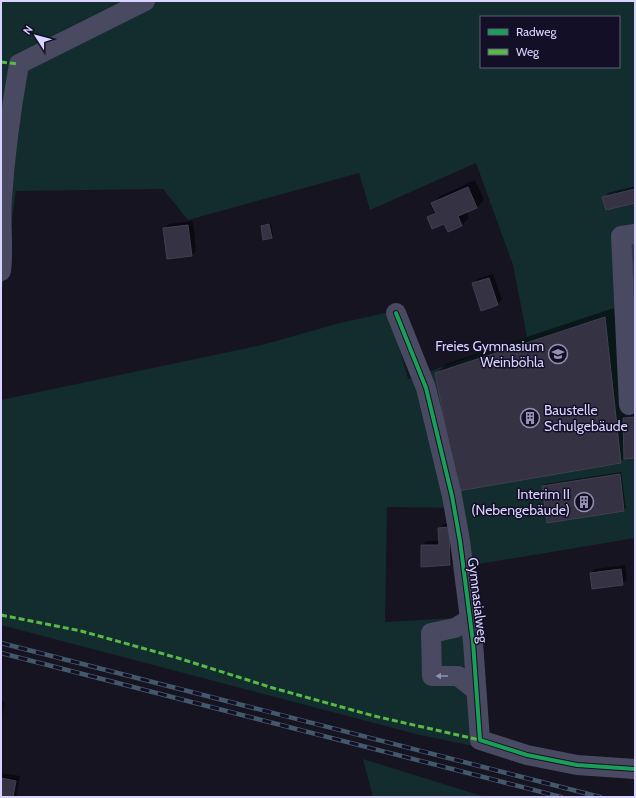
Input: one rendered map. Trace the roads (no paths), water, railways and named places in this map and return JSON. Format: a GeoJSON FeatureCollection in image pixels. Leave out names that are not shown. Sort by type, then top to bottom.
{"type":"FeatureCollection","features":[{"type":"Feature","properties":{"kind":"street"},"geometry":{"type":"LineString","coordinates":[[1,271],[2,198],[9,123],[19,64],[146,1]]}},
{"type":"Feature","properties":{"kind":"street"},"geometry":{"type":"LineString","coordinates":[[629,405],[621,236],[635,234]]}},
{"type":"Feature","properties":{"kind":"street","name":"Gymnasialweg"},"geometry":{"type":"LineString","coordinates":[[396,313],[426,388],[452,496],[460,541],[470,619],[480,740],[527,755],[577,765],[635,769]]}},
{"type":"Feature","properties":{"kind":"street"},"geometry":{"type":"LineString","coordinates":[[470,619],[455,628],[431,633],[432,676],[458,676],[476,690]]}},
{"type":"Feature","properties":{"kind":"railway"},"geometry":{"type":"LineString","coordinates":[[1,643],[600,797]]}},
{"type":"Feature","properties":{"kind":"railway"},"geometry":{"type":"LineString","coordinates":[[1,653],[561,797]]}},
{"type":"Feature","properties":{"kind":"place","name":"Freies Gymnasium Weinböhla"},"geometry":{"type":"Point","coordinates":[558,354]}},
{"type":"Feature","properties":{"kind":"place","name":"Baustelle Schulgebäude"},"geometry":{"type":"Point","coordinates":[530,418]}},
{"type":"Feature","properties":{"kind":"place","name":"Interim II (Nebengebäude)"},"geometry":{"type":"Point","coordinates":[584,502]}}]}
